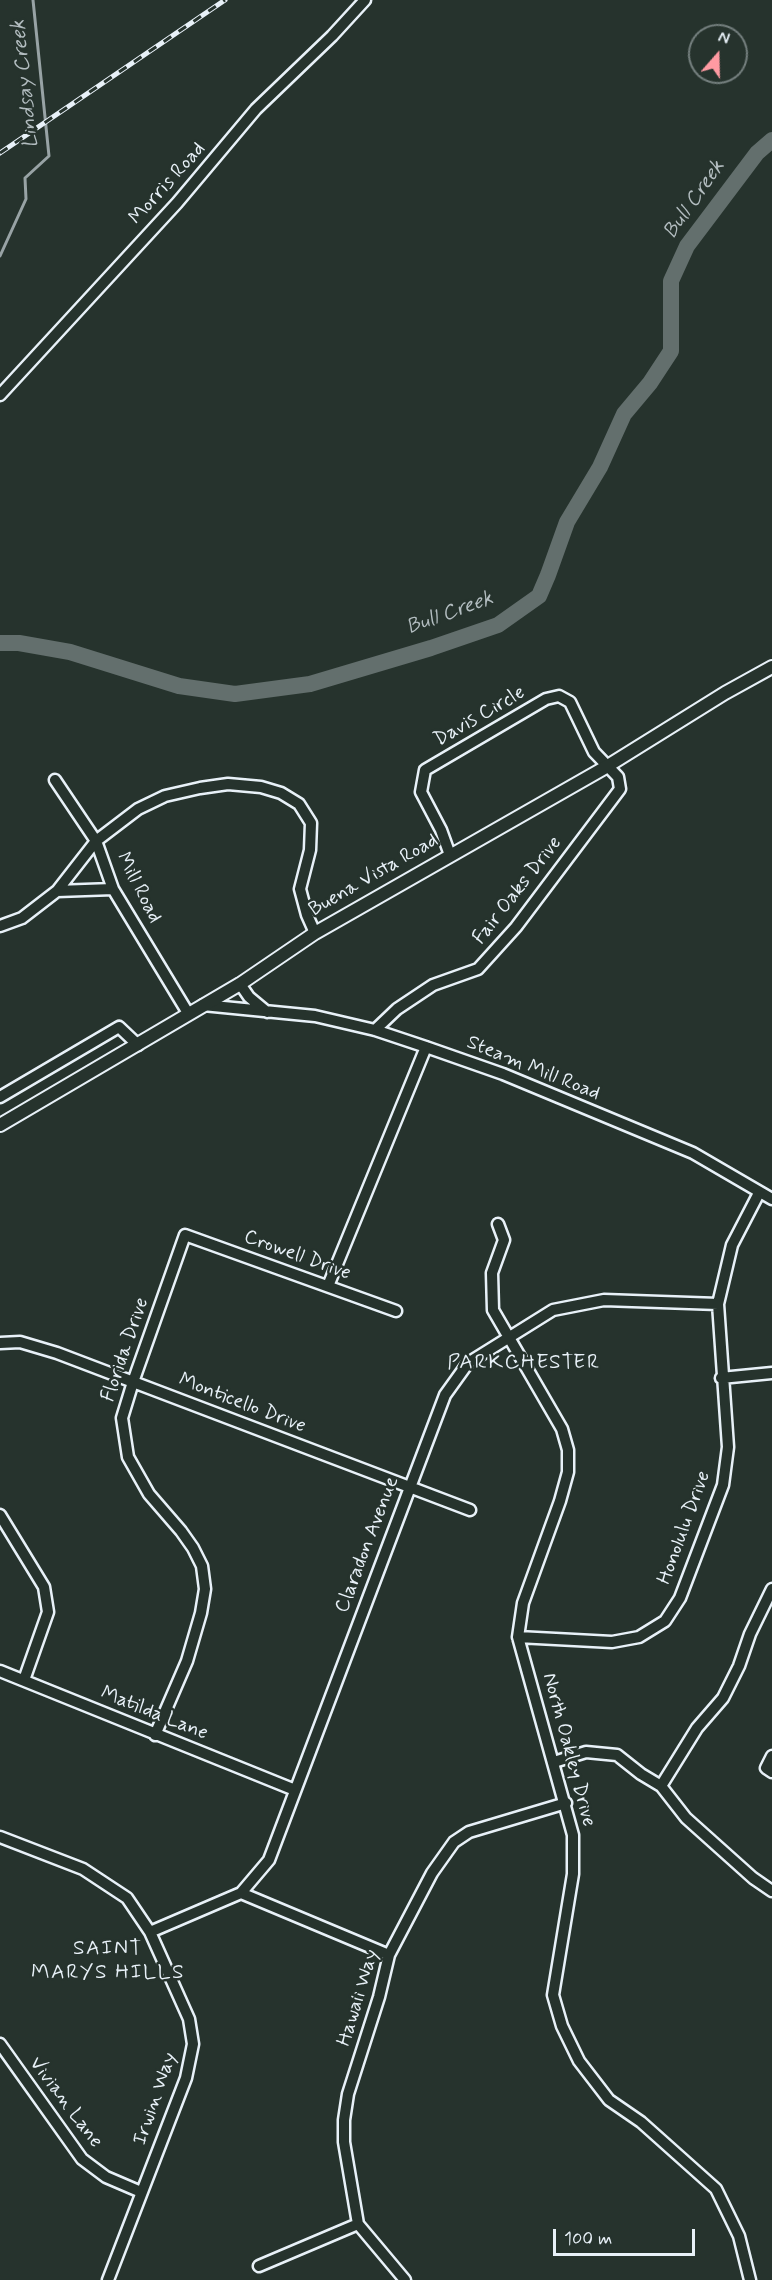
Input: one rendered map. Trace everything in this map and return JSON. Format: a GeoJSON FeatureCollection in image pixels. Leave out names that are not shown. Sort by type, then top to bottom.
{"type":"FeatureCollection","features":[{"type":"Feature","properties":{"kind":"main road","name":"Buena Vista Road"},"geometry":{"type":"LineString","coordinates":[[0,1125],[240,984],[315,933],[606,767],[725,693],[772,667]]}},
{"type":"Feature","properties":{"kind":"street","name":"Morris Road"},"geometry":{"type":"LineString","coordinates":[[0,395],[177,203],[256,109],[333,36],[365,0]]}},
{"type":"Feature","properties":{"kind":"street","name":"Davis Circle"},"geometry":{"type":"LineString","coordinates":[[450,855],[441,830],[421,792],[425,770],[546,699],[559,696],[570,702],[594,752],[606,767]]}},
{"type":"Feature","properties":{"kind":"street","name":"Fair Oaks Drive"},"geometry":{"type":"LineString","coordinates":[[375,1030],[397,1009],[433,984],[478,969],[516,927],[620,789],[618,777],[606,767]]}},
{"type":"Feature","properties":{"kind":"street","name":"Mill Road"},"geometry":{"type":"LineString","coordinates":[[55,780],[96,841],[113,889],[188,1013]]}},
{"type":"Feature","properties":{"kind":"street"},"geometry":{"type":"LineString","coordinates":[[0,926],[22,918],[57,891],[96,841],[138,810],[165,796],[228,784],[261,787],[281,793],[298,804],[311,823],[310,850],[300,889],[306,915],[315,933]]}},
{"type":"Feature","properties":{"kind":"street"},"geometry":{"type":"LineString","coordinates":[[57,891],[113,889]]}},
{"type":"Feature","properties":{"kind":"street"},"geometry":{"type":"LineString","coordinates":[[240,984],[249,997],[267,1012]]}},
{"type":"Feature","properties":{"kind":"street","name":"Steam Mill Road"},"geometry":{"type":"LineString","coordinates":[[202,1005],[315,1016],[375,1030],[426,1047],[503,1074],[693,1153],[772,1199]]}},
{"type":"Feature","properties":{"kind":"street"},"geometry":{"type":"LineString","coordinates":[[0,1097],[119,1027],[138,1045]]}},
{"type":"Feature","properties":{"kind":"street"},"geometry":{"type":"LineString","coordinates":[[328,1287],[426,1047]]}},
{"type":"Feature","properties":{"kind":"street","name":"Honolulu Drive"},"geometry":{"type":"LineString","coordinates":[[518,1637],[612,1642],[639,1637],[665,1621],[680,1598],[723,1485],[728,1447],[718,1304],[732,1245],[759,1193]]}},
{"type":"Feature","properties":{"kind":"street","name":"North Oakley Drive"},"geometry":{"type":"LineString","coordinates":[[498,1224],[504,1240],[492,1273],[493,1310],[562,1429],[568,1450],[568,1472],[560,1501],[523,1603],[518,1637],[566,1803],[573,1835],[573,1874],[553,1995],[562,2026],[579,2061],[609,2100],[642,2122],[716,2189],[739,2236],[750,2280]]}},
{"type":"Feature","properties":{"kind":"street","name":"Crowell Drive"},"geometry":{"type":"LineString","coordinates":[[185,1235],[396,1311]]}},
{"type":"Feature","properties":{"kind":"street","name":"Florida Drive"},"geometry":{"type":"LineString","coordinates":[[155,1735],[187,1661],[201,1613],[205,1589],[202,1566],[193,1548],[149,1494],[128,1457],[122,1418],[132,1382],[185,1235]]}},
{"type":"Feature","properties":{"kind":"street","name":"Claradon Avenue"},"geometry":{"type":"LineString","coordinates":[[150,1932],[241,1893],[269,1860],[445,1395],[468,1363],[553,1310],[604,1300],[718,1304]]}},
{"type":"Feature","properties":{"kind":"street","name":"Monticello Drive"},"geometry":{"type":"LineString","coordinates":[[0,1342],[20,1342],[57,1353],[470,1510]]}},
{"type":"Feature","properties":{"kind":"street"},"geometry":{"type":"LineString","coordinates":[[722,1378],[772,1373]]}},
{"type":"Feature","properties":{"kind":"street"},"geometry":{"type":"LineString","coordinates":[[0,1515],[44,1587],[48,1612],[24,1680]]}},
{"type":"Feature","properties":{"kind":"street"},"geometry":{"type":"LineString","coordinates":[[661,1786],[698,1728],[723,1698],[772,1588]]}},
{"type":"Feature","properties":{"kind":"street","name":"Matilda Lane"},"geometry":{"type":"LineString","coordinates":[[0,1671],[295,1790]]}},
{"type":"Feature","properties":{"kind":"street"},"geometry":{"type":"LineString","coordinates":[[554,1762],[586,1752],[617,1755],[661,1786],[686,1818],[753,1878],[772,1891]]}},
{"type":"Feature","properties":{"kind":"street"},"geometry":{"type":"LineString","coordinates":[[772,1756],[766,1768],[772,1772]]}},
{"type":"Feature","properties":{"kind":"street","name":"Hawaii Way"},"geometry":{"type":"LineString","coordinates":[[358,2224],[344,2142],[344,2120],[348,2094],[379,1996],[389,1955],[432,1873],[454,1842],[470,1832],[566,1803]]}},
{"type":"Feature","properties":{"kind":"street","name":"Irwin Way"},"geometry":{"type":"LineString","coordinates":[[0,1837],[83,1869],[126,1898],[150,1932],[189,2019],[193,2044],[186,2078],[108,2280]]}},
{"type":"Feature","properties":{"kind":"street"},"geometry":{"type":"LineString","coordinates":[[241,1893],[389,1955]]}},
{"type":"Feature","properties":{"kind":"street","name":"Vivian Lane"},"geometry":{"type":"LineString","coordinates":[[0,2044],[82,2159],[106,2176],[141,2192]]}},
{"type":"Feature","properties":{"kind":"street"},"geometry":{"type":"LineString","coordinates":[[259,2266],[358,2224],[405,2280]]}},
{"type":"Feature","properties":{"kind":"waterway","name":"Lindsay Creek"},"geometry":{"type":"LineString","coordinates":[[0,256],[26,199],[25,178],[49,156],[33,0]]}},
{"type":"Feature","properties":{"kind":"waterway","name":"Bull Creek"},"geometry":{"type":"LineString","coordinates":[[0,643],[19,643],[70,652],[179,686],[235,694],[310,684],[431,648],[498,625],[539,596],[567,522],[600,467],[624,414],[650,383],[671,351],[671,281],[687,246],[757,153],[772,140]]}},
{"type":"Feature","properties":{"kind":"railway"},"geometry":{"type":"LineString","coordinates":[[0,153],[225,0]]}},
{"type":"Feature","properties":{"kind":"district","name":"PARKCHESTER"},"geometry":{"type":"Point","coordinates":[524,1364]}},
{"type":"Feature","properties":{"kind":"district","name":"SAINT MARYS HILLS"},"geometry":{"type":"Point","coordinates":[108,1962]}}]}
